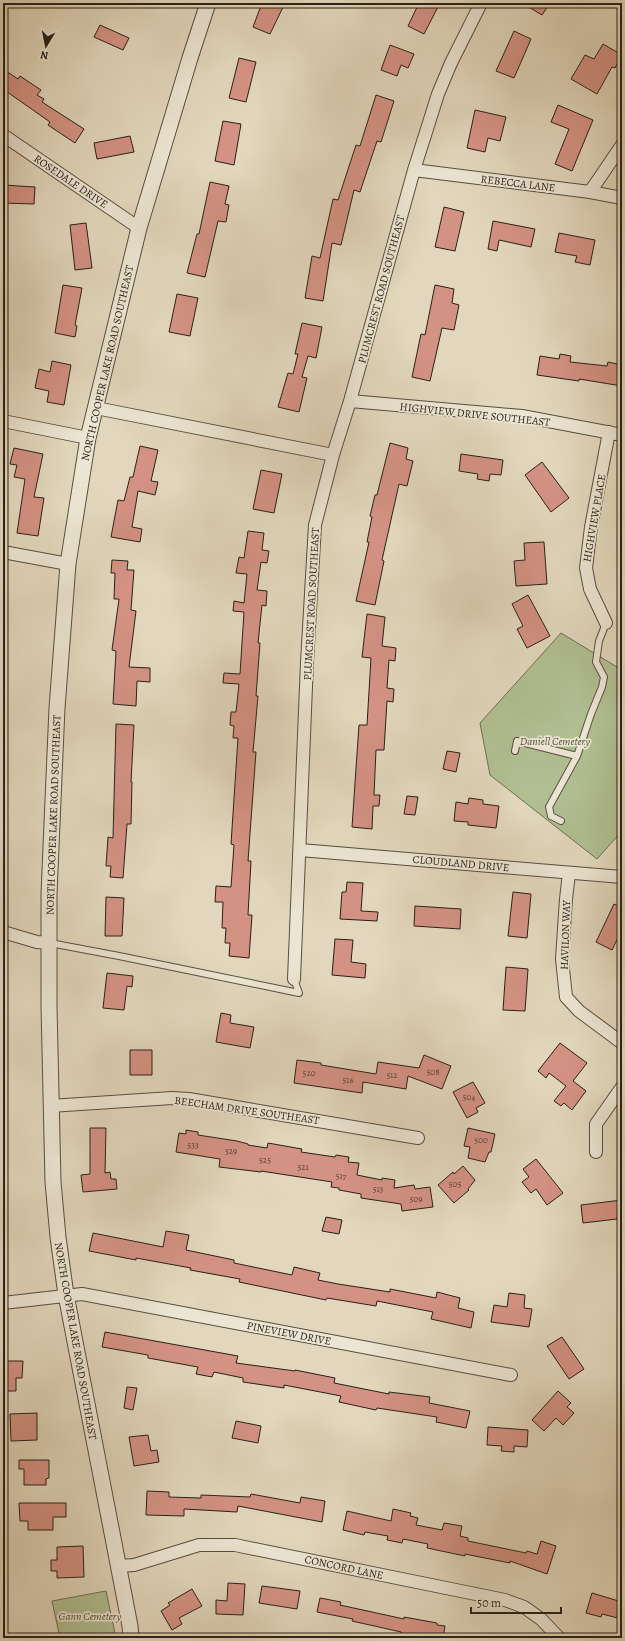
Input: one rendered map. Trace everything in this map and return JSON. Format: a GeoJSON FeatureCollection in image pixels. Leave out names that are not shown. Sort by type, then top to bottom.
{"type":"FeatureCollection","features":[{"type":"Feature","properties":{"kind":"street","name":"NORTH COOPER LAKE ROAD SOUTHEAST"},"geometry":{"type":"LineString","coordinates":[[131,1638],[130,1626],[66,1295],[58,1237],[53,1182],[50,1106],[50,894],[53,800],[68,564],[88,438],[139,228],[208,3]]}},
{"type":"Feature","properties":{"kind":"street","name":"PLUMCREST ROAD SOUTHEAST"},"geometry":{"type":"LineString","coordinates":[[294,979],[307,662],[315,525],[333,455],[350,401],[414,170],[438,94],[451,63],[481,3]]}},
{"type":"Feature","properties":{"kind":"street","name":"ROSEDALE DRIVE"},"geometry":{"type":"LineString","coordinates":[[3,135],[139,228]]}},
{"type":"Feature","properties":{"kind":"street"},"geometry":{"type":"LineString","coordinates":[[590,192],[622,145]]}},
{"type":"Feature","properties":{"kind":"street","name":"REBECCA LANE"},"geometry":{"type":"LineString","coordinates":[[414,170],[590,192],[622,198]]}},
{"type":"Feature","properties":{"kind":"street","name":"HIGHVIEW DRIVE SOUTHEAST"},"geometry":{"type":"LineString","coordinates":[[350,401],[522,416],[622,435]]}},
{"type":"Feature","properties":{"kind":"street"},"geometry":{"type":"LineString","coordinates":[[96,408],[333,455]]}},
{"type":"Feature","properties":{"kind":"street"},"geometry":{"type":"LineString","coordinates":[[3,421],[88,438]]}},
{"type":"Feature","properties":{"kind":"street","name":"HIGHVIEW PLACE"},"geometry":{"type":"LineString","coordinates":[[606,624],[590,589],[586,568],[591,527],[609,432]]}},
{"type":"Feature","properties":{"kind":"street"},"geometry":{"type":"LineString","coordinates":[[3,552],[68,564]]}},
{"type":"Feature","properties":{"kind":"street","name":"CLOUDLAND DRIVE"},"geometry":{"type":"LineString","coordinates":[[300,850],[622,877]]}},
{"type":"Feature","properties":{"kind":"street","name":"HAVILON WAY"},"geometry":{"type":"LineString","coordinates":[[569,873],[562,959],[566,997],[579,1011],[622,1043]]}},
{"type":"Feature","properties":{"kind":"street"},"geometry":{"type":"LineString","coordinates":[[3,932],[37,942],[50,943]]}},
{"type":"Feature","properties":{"kind":"street"},"geometry":{"type":"LineString","coordinates":[[596,1152],[596,1124],[622,1087]]}},
{"type":"Feature","properties":{"kind":"street","name":"BEECHAM DRIVE SOUTHEAST"},"geometry":{"type":"LineString","coordinates":[[50,1106],[185,1098],[418,1138]]}},
{"type":"Feature","properties":{"kind":"street","name":"PINEVIEW DRIVE"},"geometry":{"type":"LineString","coordinates":[[3,1303],[82,1294],[511,1375]]}},
{"type":"Feature","properties":{"kind":"street","name":"CONCORD LANE"},"geometry":{"type":"LineString","coordinates":[[118,1566],[134,1565],[199,1545],[235,1545],[505,1600],[524,1607],[540,1619],[559,1638]]}},
{"type":"Feature","properties":{"kind":"lane"},"geometry":{"type":"LineString","coordinates":[[560,821],[551,816],[549,807],[577,756],[590,714],[602,687],[604,677],[596,662],[599,641],[606,624]]}},
{"type":"Feature","properties":{"kind":"lane"},"geometry":{"type":"LineString","coordinates":[[515,751],[517,741],[577,756]]}},
{"type":"Feature","properties":{"kind":"lane"},"geometry":{"type":"LineString","coordinates":[[50,943],[299,993],[294,979]]}},
{"type":"Feature","properties":{"kind":"green space","name":"Daniell Cemetery"},"geometry":{"type":"Polygon","coordinates":[[[561,633],[622,670],[622,831],[597,859],[490,775],[480,723],[561,633]]]}},
{"type":"Feature","properties":{"kind":"green space","name":"Gann Cemetery"},"geometry":{"type":"Polygon","coordinates":[[[106,1591],[116,1638],[60,1638],[52,1601],[106,1591]]]}},
{"type":"Feature","properties":{"kind":"building"},"geometry":{"type":"Polygon","coordinates":[[[262,3],[285,3],[270,34],[253,27],[262,3]]]}},
{"type":"Feature","properties":{"kind":"building"},"geometry":{"type":"Polygon","coordinates":[[[419,3],[440,3],[424,34],[408,26],[419,3]]]}},
{"type":"Feature","properties":{"kind":"building"},"geometry":{"type":"Polygon","coordinates":[[[522,3],[550,3],[542,15],[522,3]]]}},
{"type":"Feature","properties":{"kind":"building"},"geometry":{"type":"Polygon","coordinates":[[[100,25],[129,38],[123,50],[94,37],[100,25]]]}},
{"type":"Feature","properties":{"kind":"building"},"geometry":{"type":"Polygon","coordinates":[[[514,31],[531,39],[514,78],[496,71],[514,31]]]}},
{"type":"Feature","properties":{"kind":"building"},"geometry":{"type":"Polygon","coordinates":[[[603,44],[622,55],[615,68],[612,67],[597,94],[571,79],[585,55],[594,59],[603,44]]]}},
{"type":"Feature","properties":{"kind":"building"},"geometry":{"type":"Polygon","coordinates":[[[390,45],[414,54],[408,68],[401,65],[397,76],[381,70],[390,45]]]}},
{"type":"Feature","properties":{"kind":"building"},"geometry":{"type":"Polygon","coordinates":[[[239,58],[256,62],[246,102],[229,98],[239,58]]]}},
{"type":"Feature","properties":{"kind":"building"},"geometry":{"type":"Polygon","coordinates":[[[3,69],[18,79],[20,76],[41,90],[37,95],[44,99],[42,102],[84,129],[75,143],[48,125],[50,122],[3,89],[3,69]]]}},
{"type":"Feature","properties":{"kind":"building"},"geometry":{"type":"Polygon","coordinates":[[[376,95],[394,101],[381,142],[377,141],[360,192],[354,190],[341,245],[332,243],[323,301],[305,298],[312,256],[320,258],[333,199],[338,200],[356,145],[360,146],[376,95]]]}},
{"type":"Feature","properties":{"kind":"building"},"geometry":{"type":"Polygon","coordinates":[[[558,105],[593,120],[572,171],[555,164],[569,129],[551,122],[558,105]]]}},
{"type":"Feature","properties":{"kind":"building"},"geometry":{"type":"Polygon","coordinates":[[[475,110],[506,117],[500,141],[488,138],[485,152],[467,148],[475,110]]]}},
{"type":"Feature","properties":{"kind":"building"},"geometry":{"type":"Polygon","coordinates":[[[223,121],[241,124],[234,165],[215,161],[223,121]]]}},
{"type":"Feature","properties":{"kind":"building"},"geometry":{"type":"Polygon","coordinates":[[[130,136],[134,152],[97,159],[94,143],[130,136]]]}},
{"type":"Feature","properties":{"kind":"building"},"geometry":{"type":"Polygon","coordinates":[[[210,182],[229,186],[225,204],[229,205],[226,222],[218,221],[205,277],[187,273],[197,234],[199,234],[210,182]]]}},
{"type":"Feature","properties":{"kind":"building"},"geometry":{"type":"Polygon","coordinates":[[[3,185],[35,187],[34,204],[3,203],[3,185]]]}},
{"type":"Feature","properties":{"kind":"building"},"geometry":{"type":"Polygon","coordinates":[[[444,207],[464,212],[455,251],[435,247],[444,207]]]}},
{"type":"Feature","properties":{"kind":"building"},"geometry":{"type":"Polygon","coordinates":[[[493,221],[535,229],[531,247],[499,240],[497,251],[488,249],[493,221]]]}},
{"type":"Feature","properties":{"kind":"building"},"geometry":{"type":"Polygon","coordinates":[[[86,223],[92,268],[75,270],[70,225],[86,223]]]}},
{"type":"Feature","properties":{"kind":"building"},"geometry":{"type":"Polygon","coordinates":[[[559,233],[595,240],[590,265],[575,262],[577,256],[555,252],[559,233]]]}},
{"type":"Feature","properties":{"kind":"building"},"geometry":{"type":"Polygon","coordinates":[[[63,285],[82,288],[75,325],[77,326],[75,337],[55,333],[63,285]]]}},
{"type":"Feature","properties":{"kind":"building"},"geometry":{"type":"Polygon","coordinates":[[[435,285],[454,289],[452,303],[459,305],[454,330],[442,328],[430,381],[412,377],[421,334],[425,335],[435,285]]]}},
{"type":"Feature","properties":{"kind":"building"},"geometry":{"type":"Polygon","coordinates":[[[177,294],[198,298],[190,336],[169,332],[177,294]]]}},
{"type":"Feature","properties":{"kind":"building"},"geometry":{"type":"Polygon","coordinates":[[[302,323],[322,327],[316,358],[308,356],[302,377],[307,378],[299,412],[278,407],[288,373],[293,374],[298,354],[295,354],[302,323]]]}},
{"type":"Feature","properties":{"kind":"building"},"geometry":{"type":"Polygon","coordinates":[[[560,354],[571,356],[570,362],[607,366],[608,362],[622,365],[622,386],[579,379],[579,381],[537,375],[540,356],[559,359],[560,354]]]}},
{"type":"Feature","properties":{"kind":"building"},"geometry":{"type":"Polygon","coordinates":[[[52,361],[71,365],[64,405],[47,402],[49,391],[35,388],[39,369],[50,372],[52,361]]]}},
{"type":"Feature","properties":{"kind":"building"},"geometry":{"type":"Polygon","coordinates":[[[390,443],[408,448],[406,459],[413,461],[407,486],[399,484],[382,560],[384,561],[375,605],[356,601],[369,542],[367,542],[372,517],[370,516],[375,495],[377,495],[390,443]]]}},
{"type":"Feature","properties":{"kind":"building"},"geometry":{"type":"Polygon","coordinates":[[[140,446],[158,450],[151,481],[158,482],[155,495],[138,491],[132,527],[142,529],[140,542],[111,537],[118,500],[124,501],[130,477],[133,477],[140,446]]]}},
{"type":"Feature","properties":{"kind":"building"},"geometry":{"type":"Polygon","coordinates":[[[14,448],[43,454],[34,497],[44,498],[38,536],[17,533],[25,479],[14,477],[17,465],[10,464],[14,448]]]}},
{"type":"Feature","properties":{"kind":"building"},"geometry":{"type":"Polygon","coordinates":[[[461,454],[503,460],[501,475],[490,474],[489,481],[477,479],[478,474],[459,471],[461,454]]]}},
{"type":"Feature","properties":{"kind":"building"},"geometry":{"type":"Polygon","coordinates":[[[542,462],[569,498],[551,512],[525,475],[542,462]]]}},
{"type":"Feature","properties":{"kind":"building"},"geometry":{"type":"Polygon","coordinates":[[[261,470],[282,474],[274,513],[253,509],[261,470]]]}},
{"type":"Feature","properties":{"kind":"building"},"geometry":{"type":"Polygon","coordinates":[[[248,531],[264,533],[262,550],[269,551],[267,563],[261,562],[257,590],[267,591],[266,606],[262,605],[258,643],[260,643],[256,696],[258,696],[253,752],[256,752],[248,861],[251,861],[248,915],[252,915],[249,958],[229,956],[230,943],[225,943],[226,928],[222,928],[223,902],[215,902],[216,886],[231,887],[234,845],[231,844],[238,738],[233,738],[234,726],[230,725],[231,712],[236,712],[239,684],[223,683],[224,673],[240,674],[244,612],[233,611],[234,601],[244,603],[247,574],[236,573],[239,557],[244,558],[248,531]]]}},
{"type":"Feature","properties":{"kind":"building"},"geometry":{"type":"Polygon","coordinates":[[[544,542],[547,584],[516,586],[514,561],[525,560],[524,543],[544,542]]]}},
{"type":"Feature","properties":{"kind":"building"},"geometry":{"type":"Polygon","coordinates":[[[112,560],[128,561],[127,570],[134,570],[131,610],[136,611],[129,667],[150,668],[150,682],[137,681],[136,706],[113,704],[116,651],[112,650],[119,599],[114,599],[115,573],[111,573],[112,560]]]}},
{"type":"Feature","properties":{"kind":"building"},"geometry":{"type":"Polygon","coordinates":[[[528,595],[550,636],[527,648],[517,629],[523,626],[512,604],[528,595]]]}},
{"type":"Feature","properties":{"kind":"building"},"geometry":{"type":"Polygon","coordinates":[[[367,614],[385,617],[382,646],[396,648],[395,661],[389,660],[387,688],[394,689],[393,702],[387,701],[384,750],[376,750],[374,795],[380,795],[379,806],[373,806],[372,829],[352,827],[359,725],[367,725],[371,658],[362,657],[367,614]]]}},
{"type":"Feature","properties":{"kind":"building"},"geometry":{"type":"Polygon","coordinates":[[[116,724],[134,725],[131,782],[131,824],[127,824],[123,878],[110,877],[111,866],[106,866],[108,837],[113,838],[116,724]]]}},
{"type":"Feature","properties":{"kind":"building"},"geometry":{"type":"Polygon","coordinates":[[[447,751],[460,753],[456,772],[443,769],[447,751]]]}},
{"type":"Feature","properties":{"kind":"building"},"geometry":{"type":"Polygon","coordinates":[[[407,796],[418,797],[415,815],[404,814],[407,796]]]}},
{"type":"Feature","properties":{"kind":"building"},"geometry":{"type":"Polygon","coordinates":[[[469,798],[483,800],[483,804],[499,806],[496,828],[468,825],[468,822],[454,821],[456,802],[468,804],[469,798]]]}},
{"type":"Feature","properties":{"kind":"building"},"geometry":{"type":"Polygon","coordinates":[[[347,882],[363,883],[361,911],[378,912],[377,921],[340,919],[342,892],[346,892],[347,882]]]}},
{"type":"Feature","properties":{"kind":"building"},"geometry":{"type":"Polygon","coordinates":[[[513,892],[531,894],[527,938],[508,936],[513,892]]]}},
{"type":"Feature","properties":{"kind":"building"},"geometry":{"type":"Polygon","coordinates":[[[106,897],[124,898],[122,936],[105,936],[106,897]]]}},
{"type":"Feature","properties":{"kind":"building"},"geometry":{"type":"Polygon","coordinates":[[[614,904],[622,908],[622,929],[612,950],[596,942],[614,904]]]}},
{"type":"Feature","properties":{"kind":"building"},"geometry":{"type":"Polygon","coordinates":[[[415,906],[461,909],[460,929],[414,926],[415,906]]]}},
{"type":"Feature","properties":{"kind":"building"},"geometry":{"type":"Polygon","coordinates":[[[335,939],[353,940],[351,962],[366,964],[365,978],[332,975],[335,939]]]}},
{"type":"Feature","properties":{"kind":"building"},"geometry":{"type":"Polygon","coordinates":[[[506,967],[528,969],[525,1011],[503,1010],[506,967]]]}},
{"type":"Feature","properties":{"kind":"building"},"geometry":{"type":"Polygon","coordinates":[[[107,973],[133,976],[132,987],[127,986],[124,1010],[103,1008],[107,973]]]}},
{"type":"Feature","properties":{"kind":"building"},"geometry":{"type":"Polygon","coordinates":[[[221,1013],[231,1015],[230,1023],[254,1027],[250,1048],[216,1042],[221,1013]]]}},
{"type":"Feature","properties":{"kind":"building"},"geometry":{"type":"Polygon","coordinates":[[[560,1043],[587,1063],[573,1081],[586,1091],[572,1110],[564,1103],[561,1106],[554,1101],[566,1086],[549,1073],[546,1078],[538,1071],[560,1043]]]}},
{"type":"Feature","properties":{"kind":"building"},"geometry":{"type":"Polygon","coordinates":[[[130,1050],[152,1050],[152,1075],[130,1075],[130,1050]]]}},
{"type":"Feature","properties":{"kind":"building"},"geometry":{"type":"Polygon","coordinates":[[[424,1055],[451,1066],[442,1089],[408,1076],[406,1089],[363,1082],[362,1093],[294,1083],[297,1060],[321,1063],[321,1065],[376,1074],[378,1062],[419,1068],[424,1055]]]}},
{"type":"Feature","properties":{"kind":"building"},"geometry":{"type":"Polygon","coordinates":[[[473,1082],[485,1103],[476,1108],[478,1112],[467,1118],[453,1092],[473,1082]]]}},
{"type":"Feature","properties":{"kind":"building"},"geometry":{"type":"Polygon","coordinates":[[[90,1128],[106,1128],[105,1173],[110,1172],[111,1179],[116,1179],[117,1189],[83,1192],[81,1175],[90,1174],[90,1128]]]}},
{"type":"Feature","properties":{"kind":"building"},"geometry":{"type":"Polygon","coordinates":[[[468,1128],[495,1134],[491,1152],[489,1152],[485,1162],[468,1158],[470,1147],[464,1146],[468,1128]]]}},
{"type":"Feature","properties":{"kind":"building"},"geometry":{"type":"Polygon","coordinates":[[[186,1130],[198,1132],[198,1135],[237,1141],[248,1145],[267,1148],[268,1143],[302,1149],[301,1152],[335,1157],[336,1155],[349,1157],[348,1162],[359,1163],[357,1175],[382,1180],[382,1178],[395,1180],[394,1188],[414,1185],[415,1189],[430,1187],[433,1207],[402,1211],[401,1204],[361,1198],[361,1194],[331,1187],[332,1182],[261,1171],[219,1167],[220,1159],[176,1152],[179,1133],[186,1134],[186,1130]]]}},
{"type":"Feature","properties":{"kind":"building"},"geometry":{"type":"Polygon","coordinates":[[[536,1159],[563,1193],[547,1205],[536,1189],[531,1193],[522,1182],[529,1177],[523,1169],[536,1159]]]}},
{"type":"Feature","properties":{"kind":"building"},"geometry":{"type":"Polygon","coordinates":[[[463,1166],[475,1180],[468,1189],[469,1190],[454,1203],[438,1185],[453,1172],[454,1174],[463,1166]]]}},
{"type":"Feature","properties":{"kind":"building"},"geometry":{"type":"Polygon","coordinates":[[[622,1200],[622,1217],[617,1217],[617,1219],[583,1223],[581,1205],[622,1200]]]}},
{"type":"Feature","properties":{"kind":"building"},"geometry":{"type":"Polygon","coordinates":[[[326,1217],[342,1220],[339,1234],[322,1231],[326,1217]]]}},
{"type":"Feature","properties":{"kind":"building"},"geometry":{"type":"Polygon","coordinates":[[[166,1231],[189,1235],[186,1250],[234,1260],[234,1263],[292,1275],[294,1267],[320,1273],[318,1280],[338,1284],[390,1292],[390,1289],[436,1298],[437,1292],[460,1298],[458,1308],[474,1312],[471,1328],[431,1319],[433,1312],[377,1301],[376,1306],[327,1298],[326,1300],[239,1282],[240,1279],[190,1270],[191,1268],[89,1251],[93,1233],[163,1247],[166,1231]]]}},
{"type":"Feature","properties":{"kind":"building"},"geometry":{"type":"Polygon","coordinates":[[[509,1293],[525,1295],[524,1308],[532,1309],[529,1327],[491,1322],[494,1305],[507,1307],[509,1293]]]}},
{"type":"Feature","properties":{"kind":"building"},"geometry":{"type":"Polygon","coordinates":[[[105,1332],[238,1356],[236,1363],[295,1370],[335,1378],[334,1383],[389,1394],[389,1392],[430,1397],[429,1403],[470,1411],[466,1428],[436,1422],[437,1417],[377,1408],[376,1410],[339,1402],[341,1396],[284,1385],[284,1388],[243,1382],[243,1378],[214,1372],[212,1377],[196,1374],[198,1367],[148,1358],[148,1355],[102,1347],[105,1332]]]}},
{"type":"Feature","properties":{"kind":"building"},"geometry":{"type":"Polygon","coordinates":[[[562,1337],[584,1369],[569,1379],[547,1346],[562,1337]]]}},
{"type":"Feature","properties":{"kind":"building"},"geometry":{"type":"Polygon","coordinates":[[[3,1361],[23,1361],[22,1378],[16,1378],[16,1391],[3,1391],[3,1361]]]}},
{"type":"Feature","properties":{"kind":"building"},"geometry":{"type":"Polygon","coordinates":[[[127,1387],[137,1388],[133,1410],[124,1408],[127,1387]]]}},
{"type":"Feature","properties":{"kind":"building"},"geometry":{"type":"Polygon","coordinates":[[[558,1391],[571,1403],[567,1407],[574,1413],[563,1425],[556,1418],[544,1431],[532,1420],[558,1391]]]}},
{"type":"Feature","properties":{"kind":"building"},"geometry":{"type":"Polygon","coordinates":[[[37,1413],[37,1440],[11,1441],[10,1414],[37,1413]]]}},
{"type":"Feature","properties":{"kind":"building"},"geometry":{"type":"Polygon","coordinates":[[[236,1421],[261,1426],[258,1443],[232,1438],[236,1421]]]}},
{"type":"Feature","properties":{"kind":"building"},"geometry":{"type":"Polygon","coordinates":[[[488,1427],[528,1430],[527,1447],[514,1446],[514,1452],[501,1451],[502,1446],[487,1445],[488,1427]]]}},
{"type":"Feature","properties":{"kind":"building"},"geometry":{"type":"Polygon","coordinates":[[[148,1435],[151,1451],[157,1450],[159,1462],[134,1466],[129,1437],[148,1435]]]}},
{"type":"Feature","properties":{"kind":"building"},"geometry":{"type":"Polygon","coordinates":[[[19,1460],[49,1460],[49,1478],[46,1479],[46,1485],[24,1485],[24,1469],[19,1469],[19,1460]]]}},
{"type":"Feature","properties":{"kind":"building"},"geometry":{"type":"Polygon","coordinates":[[[147,1491],[169,1492],[169,1497],[201,1498],[201,1495],[250,1497],[251,1494],[300,1503],[301,1497],[325,1501],[322,1522],[238,1506],[237,1512],[184,1509],[184,1516],[146,1515],[147,1491]]]}},
{"type":"Feature","properties":{"kind":"building"},"geometry":{"type":"Polygon","coordinates":[[[19,1503],[66,1503],[66,1517],[53,1517],[53,1530],[28,1530],[28,1521],[20,1521],[19,1503]]]}},
{"type":"Feature","properties":{"kind":"building"},"geometry":{"type":"Polygon","coordinates":[[[393,1509],[411,1513],[410,1516],[418,1518],[416,1525],[442,1530],[444,1523],[462,1526],[460,1536],[468,1538],[468,1541],[537,1554],[541,1541],[556,1546],[547,1574],[510,1561],[510,1563],[465,1554],[465,1556],[427,1548],[428,1544],[403,1539],[402,1543],[387,1540],[388,1536],[365,1532],[364,1535],[343,1530],[347,1511],[391,1521],[393,1509]]]}},
{"type":"Feature","properties":{"kind":"building"},"geometry":{"type":"Polygon","coordinates":[[[83,1546],[84,1577],[57,1578],[57,1571],[51,1571],[51,1560],[57,1560],[57,1547],[83,1546]]]}},
{"type":"Feature","properties":{"kind":"building"},"geometry":{"type":"Polygon","coordinates":[[[228,1583],[245,1584],[243,1615],[216,1614],[216,1600],[227,1601],[228,1583]]]}},
{"type":"Feature","properties":{"kind":"building"},"geometry":{"type":"Polygon","coordinates":[[[262,1586],[300,1591],[297,1609],[259,1603],[262,1586]]]}},
{"type":"Feature","properties":{"kind":"building"},"geometry":{"type":"Polygon","coordinates":[[[192,1589],[202,1606],[179,1618],[182,1624],[172,1630],[161,1611],[170,1605],[168,1603],[192,1589]]]}},
{"type":"Feature","properties":{"kind":"building"},"geometry":{"type":"Polygon","coordinates":[[[592,1593],[622,1602],[622,1619],[602,1614],[601,1617],[586,1613],[592,1593]]]}},
{"type":"Feature","properties":{"kind":"building"},"geometry":{"type":"Polygon","coordinates":[[[320,1598],[341,1602],[340,1605],[404,1619],[404,1617],[437,1623],[437,1625],[445,1626],[443,1638],[423,1638],[401,1634],[401,1632],[352,1621],[353,1619],[317,1612],[320,1598]]]}}]}
